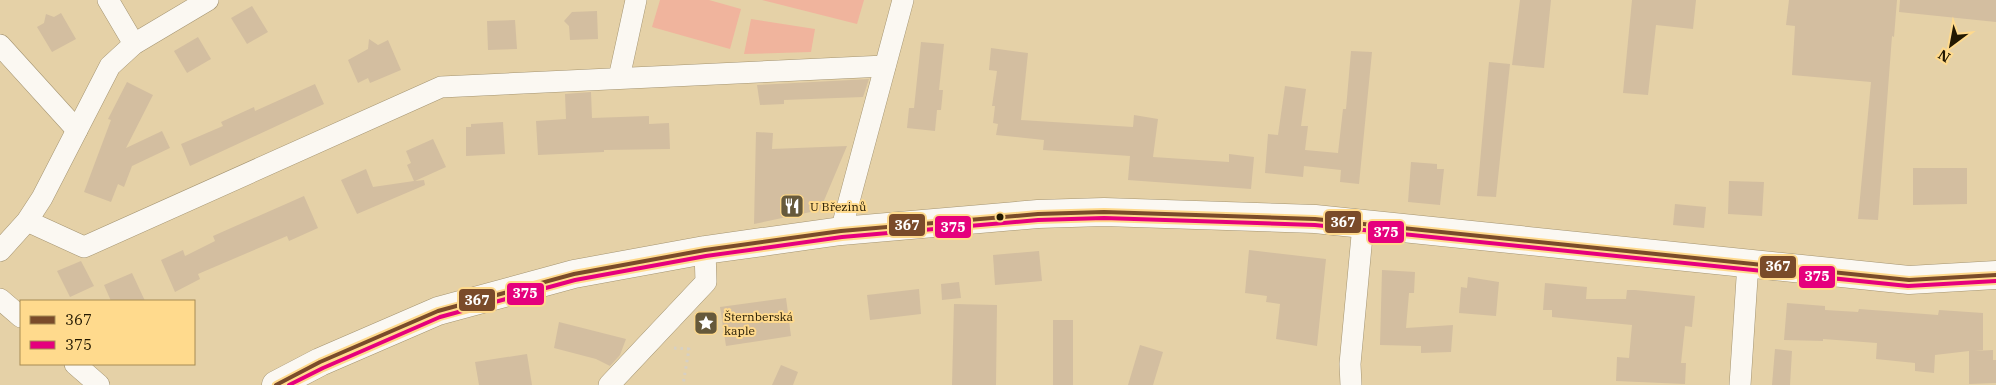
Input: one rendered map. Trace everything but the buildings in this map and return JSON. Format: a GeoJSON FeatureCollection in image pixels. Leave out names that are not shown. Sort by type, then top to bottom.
{"type":"FeatureCollection","features":[{"type":"Feature","properties":{"kind":"main road"},"geometry":{"type":"LineString","coordinates":[[276,385],[320,362],[438,311],[574,274],[705,250],[841,231],[1038,214],[1104,212],[1315,219],[1909,280],[1996,275]]}},
{"type":"Feature","properties":{"kind":"street"},"geometry":{"type":"LineString","coordinates":[[108,0],[134,44]]}},
{"type":"Feature","properties":{"kind":"street"},"geometry":{"type":"LineString","coordinates":[[0,251],[27,221],[42,198],[110,66],[134,44],[208,0]]}},
{"type":"Feature","properties":{"kind":"street"},"geometry":{"type":"LineString","coordinates":[[619,78],[636,0]]}},
{"type":"Feature","properties":{"kind":"street"},"geometry":{"type":"LineString","coordinates":[[841,231],[903,0]]}},
{"type":"Feature","properties":{"kind":"street"},"geometry":{"type":"LineString","coordinates":[[0,45],[77,130]]}},
{"type":"Feature","properties":{"kind":"street"},"geometry":{"type":"LineString","coordinates":[[27,221],[84,247],[441,87],[885,66]]}},
{"type":"Feature","properties":{"kind":"street"},"geometry":{"type":"LineString","coordinates":[[1352,385],[1350,364],[1363,225]]}},
{"type":"Feature","properties":{"kind":"street"},"geometry":{"type":"LineString","coordinates":[[608,385],[706,282],[705,250]]}},
{"type":"Feature","properties":{"kind":"street"},"geometry":{"type":"LineString","coordinates":[[1740,385],[1748,264]]}},
{"type":"Feature","properties":{"kind":"street"},"geometry":{"type":"LineString","coordinates":[[0,299],[20,316]]}},
{"type":"Feature","properties":{"kind":"street"},"geometry":{"type":"LineString","coordinates":[[76,365],[99,385]]}},
{"type":"Feature","properties":{"kind":"path"},"geometry":{"type":"LineString","coordinates":[[648,345],[689,350],[683,385]]}},
{"type":"Feature","properties":{"kind":"shaded area"},"geometry":{"type":"Polygon","coordinates":[[[660,0],[709,0],[741,9],[730,49],[652,27],[660,0]]]}},
{"type":"Feature","properties":{"kind":"shaded area"},"geometry":{"type":"Polygon","coordinates":[[[762,0],[864,0],[857,24],[762,0]]]}},
{"type":"Feature","properties":{"kind":"shaded area"},"geometry":{"type":"Polygon","coordinates":[[[751,19],[815,29],[811,52],[744,54],[751,19]]]}},
{"type":"Feature","properties":{"kind":"transit line","name":"367"},"geometry":{"type":"LineString","coordinates":[[276,385],[320,362],[438,311],[574,274],[705,250],[841,231],[1038,214],[1104,212],[1315,219],[1909,280],[1996,275]]}},
{"type":"Feature","properties":{"kind":"transit line","name":"375"},"geometry":{"type":"LineString","coordinates":[[289,385],[323,368],[440,317],[575,280],[706,256],[842,237],[1038,220],[1104,218],[1315,225],[1908,286],[1996,281]]}},
{"type":"Feature","properties":{"kind":"place","name":"U Březinů"},"geometry":{"type":"Point","coordinates":[792,206]}},
{"type":"Feature","properties":{"kind":"place","name":"Šternberská kaple"},"geometry":{"type":"Point","coordinates":[706,323]}}]}
